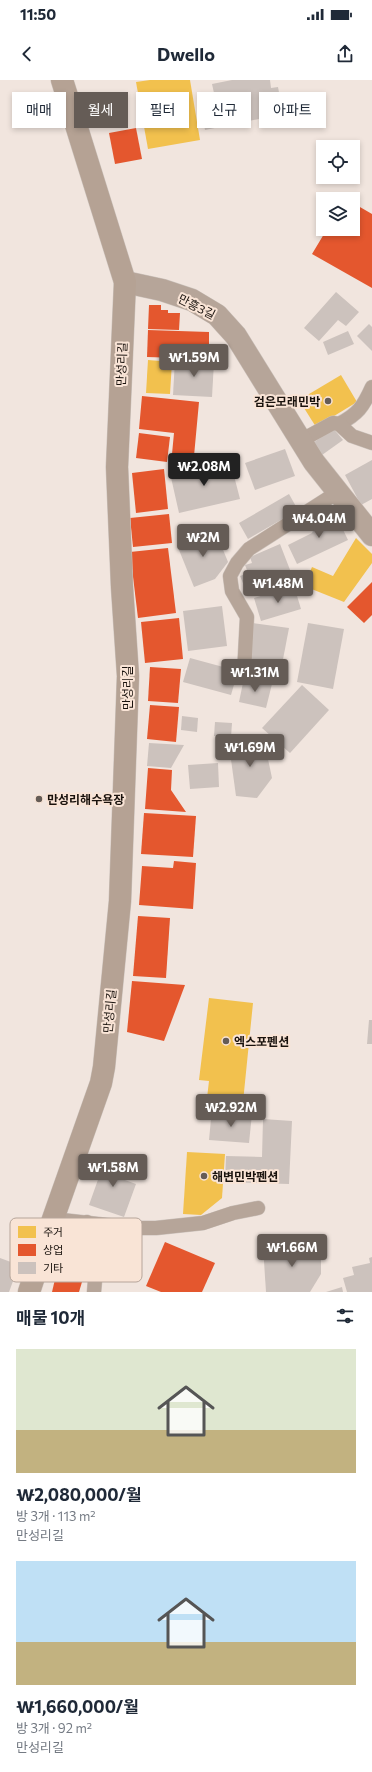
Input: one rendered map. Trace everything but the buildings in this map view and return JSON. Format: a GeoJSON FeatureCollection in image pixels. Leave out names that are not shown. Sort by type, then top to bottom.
{"type":"FeatureCollection","features":[{"type":"Feature","properties":{"kind":"street","name":"만성리길"},"geometry":{"type":"LineString","coordinates":[[52,1218],[101,1083],[104,1067],[120,901],[128,676],[122,587],[117,467],[125,282],[62,80]]}},
{"type":"Feature","properties":{"kind":"street","name":"만흥3길"},"geometry":{"type":"LineString","coordinates":[[125,282],[162,290],[192,300],[217,315],[236,336],[314,462],[372,535]]}},
{"type":"Feature","properties":{"kind":"street","name":"만성리길"},"geometry":{"type":"LineString","coordinates":[[29,1292],[32,1282]]}},
{"type":"Feature","properties":{"kind":"lane"},"geometry":{"type":"LineString","coordinates":[[339,424],[353,416],[361,409],[372,386]]}},
{"type":"Feature","properties":{"kind":"lane"},"geometry":{"type":"LineString","coordinates":[[300,441],[333,423],[339,424],[352,436],[372,443]]}},
{"type":"Feature","properties":{"kind":"lane"},"geometry":{"type":"LineString","coordinates":[[244,673],[247,617],[232,591],[230,576],[233,570],[249,549],[338,492]]}},
{"type":"Feature","properties":{"kind":"lane"},"geometry":{"type":"LineString","coordinates":[[142,1228],[203,1223],[233,1213],[258,1208]]}},
{"type":"Feature","properties":{"kind":"lane"},"geometry":{"type":"LineString","coordinates":[[94,1292],[95,1282]]}},
{"type":"Feature","properties":{"kind":"place","name":"검은모래민박"},"geometry":{"type":"Point","coordinates":[328,401]}},
{"type":"Feature","properties":{"kind":"place","name":"만성리해수욕장"},"geometry":{"type":"Point","coordinates":[39,799]}},
{"type":"Feature","properties":{"kind":"place","name":"엑스포펜션"},"geometry":{"type":"Point","coordinates":[226,1041]}},
{"type":"Feature","properties":{"kind":"place","name":"해변민박펜션"},"geometry":{"type":"Point","coordinates":[204,1176]}}]}
